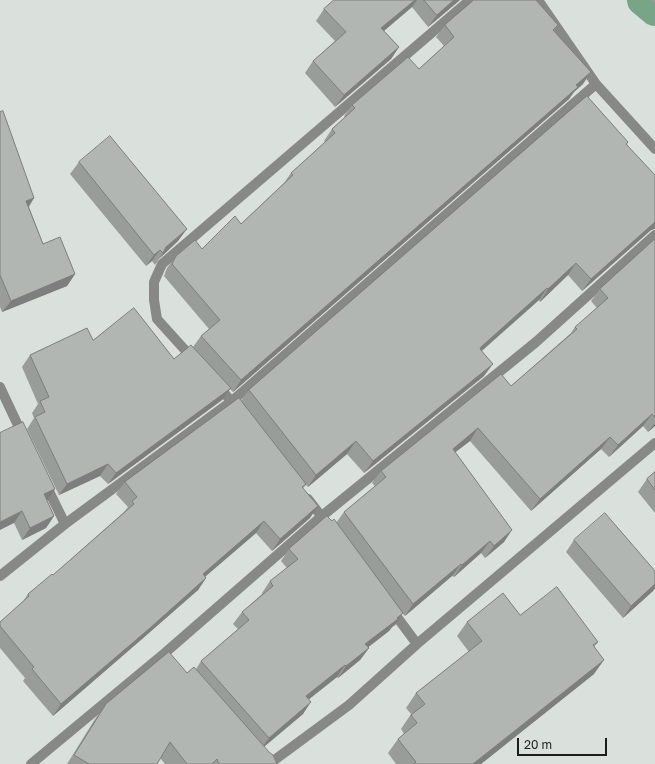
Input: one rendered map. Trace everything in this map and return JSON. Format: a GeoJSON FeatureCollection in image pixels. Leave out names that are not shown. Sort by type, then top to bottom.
{"type":"FeatureCollection","features":[{"type":"Feature","properties":{"kind":"street"},"geometry":{"type":"LineString","coordinates":[[200,366],[157,319],[154,300],[154,282],[162,264],[470,0]]}},
{"type":"Feature","properties":{"kind":"street"},"geometry":{"type":"LineString","coordinates":[[538,0],[596,84],[655,149]]}},
{"type":"Feature","properties":{"kind":"street"},"geometry":{"type":"LineString","coordinates":[[0,576],[65,524],[232,401],[596,84]]}},
{"type":"Feature","properties":{"kind":"street"},"geometry":{"type":"LineString","coordinates":[[31,764],[169,655],[322,516],[536,342],[655,235]]}},
{"type":"Feature","properties":{"kind":"street"},"geometry":{"type":"LineString","coordinates":[[210,377],[246,419]]}},
{"type":"Feature","properties":{"kind":"street"},"geometry":{"type":"LineString","coordinates":[[0,387],[27,445]]}},
{"type":"Feature","properties":{"kind":"street"},"geometry":{"type":"LineString","coordinates":[[269,764],[349,705],[417,644],[655,443]]}},
{"type":"Feature","properties":{"kind":"street"},"geometry":{"type":"LineString","coordinates":[[41,474],[65,524]]}},
{"type":"Feature","properties":{"kind":"street"},"geometry":{"type":"LineString","coordinates":[[303,492],[336,535]]}},
{"type":"Feature","properties":{"kind":"street"},"geometry":{"type":"LineString","coordinates":[[383,599],[417,644]]}},
{"type":"Feature","properties":{"kind":"building"},"geometry":{"type":"Polygon","coordinates":[[[334,0],[415,0],[381,28],[399,47],[344,95],[313,61],[346,32],[324,9],[334,0]]]}},
{"type":"Feature","properties":{"kind":"building"},"geometry":{"type":"Polygon","coordinates":[[[424,0],[454,0],[437,15],[424,0]]]}},
{"type":"Feature","properties":{"kind":"building"},"geometry":{"type":"Polygon","coordinates":[[[474,0],[536,0],[558,25],[553,30],[591,72],[576,85],[578,87],[241,380],[201,336],[220,320],[172,264],[176,256],[195,240],[202,249],[235,216],[241,224],[293,175],[291,173],[335,133],[332,129],[355,108],[352,105],[408,57],[419,69],[454,37],[445,25],[474,0]]]}},
{"type":"Feature","properties":{"kind":"building"},"geometry":{"type":"Polygon","coordinates":[[[587,96],[628,142],[626,144],[655,175],[655,222],[591,279],[576,263],[481,347],[480,349],[493,364],[373,461],[356,441],[316,475],[249,390],[587,96]]]}},
{"type":"Feature","properties":{"kind":"building"},"geometry":{"type":"Polygon","coordinates":[[[3,111],[34,198],[26,201],[43,244],[60,237],[75,274],[11,301],[0,275],[0,112],[3,111]]]}},
{"type":"Feature","properties":{"kind":"building"},"geometry":{"type":"Polygon","coordinates":[[[110,136],[187,229],[166,247],[163,253],[160,250],[154,255],[79,162],[110,136]]]}},
{"type":"Feature","properties":{"kind":"building"},"geometry":{"type":"Polygon","coordinates":[[[655,239],[655,418],[652,414],[618,445],[610,437],[540,499],[478,428],[453,449],[512,530],[494,546],[490,541],[413,604],[344,512],[386,477],[381,471],[501,374],[511,386],[577,329],[575,327],[608,298],[600,289],[655,239]]]}},
{"type":"Feature","properties":{"kind":"building"},"geometry":{"type":"Polygon","coordinates":[[[134,308],[174,359],[191,345],[231,388],[116,473],[108,464],[67,484],[35,417],[45,412],[40,401],[49,397],[30,355],[87,328],[93,340],[134,308]]]}},
{"type":"Feature","properties":{"kind":"building"},"geometry":{"type":"Polygon","coordinates":[[[239,398],[306,484],[302,487],[318,506],[280,539],[264,521],[203,574],[206,578],[61,704],[32,669],[34,667],[0,626],[0,622],[29,596],[28,594],[52,574],[53,575],[134,504],[132,501],[137,497],[125,482],[239,398]]]}},
{"type":"Feature","properties":{"kind":"building"},"geometry":{"type":"Polygon","coordinates":[[[23,422],[55,489],[44,494],[54,516],[30,528],[22,511],[0,522],[0,433],[23,422]]]}},
{"type":"Feature","properties":{"kind":"building"},"geometry":{"type":"Polygon","coordinates":[[[655,472],[655,490],[647,479],[655,472]]]}},
{"type":"Feature","properties":{"kind":"building"},"geometry":{"type":"Polygon","coordinates":[[[605,513],[655,571],[655,584],[631,606],[574,540],[605,513]]]}},
{"type":"Feature","properties":{"kind":"building"},"geometry":{"type":"Polygon","coordinates":[[[327,516],[332,521],[334,519],[403,613],[397,618],[398,619],[365,644],[369,648],[306,696],[311,702],[269,738],[201,661],[249,620],[242,612],[273,586],[270,581],[298,559],[289,549],[327,516]]]}},
{"type":"Feature","properties":{"kind":"building"},"geometry":{"type":"Polygon","coordinates":[[[557,587],[598,642],[593,645],[604,660],[473,764],[413,764],[416,762],[398,739],[417,723],[411,715],[425,704],[416,693],[482,641],[467,622],[503,593],[520,615],[557,587]]]}},
{"type":"Feature","properties":{"kind":"building"},"geometry":{"type":"Polygon","coordinates":[[[169,652],[187,673],[194,667],[273,755],[277,764],[219,764],[217,759],[212,764],[187,764],[170,742],[157,764],[89,764],[74,755],[106,704],[169,652]]]}},
{"type":"Feature","properties":{"kind":"waterway"},"geometry":{"type":"LineString","coordinates":[[643,0],[655,10]]}}]}
